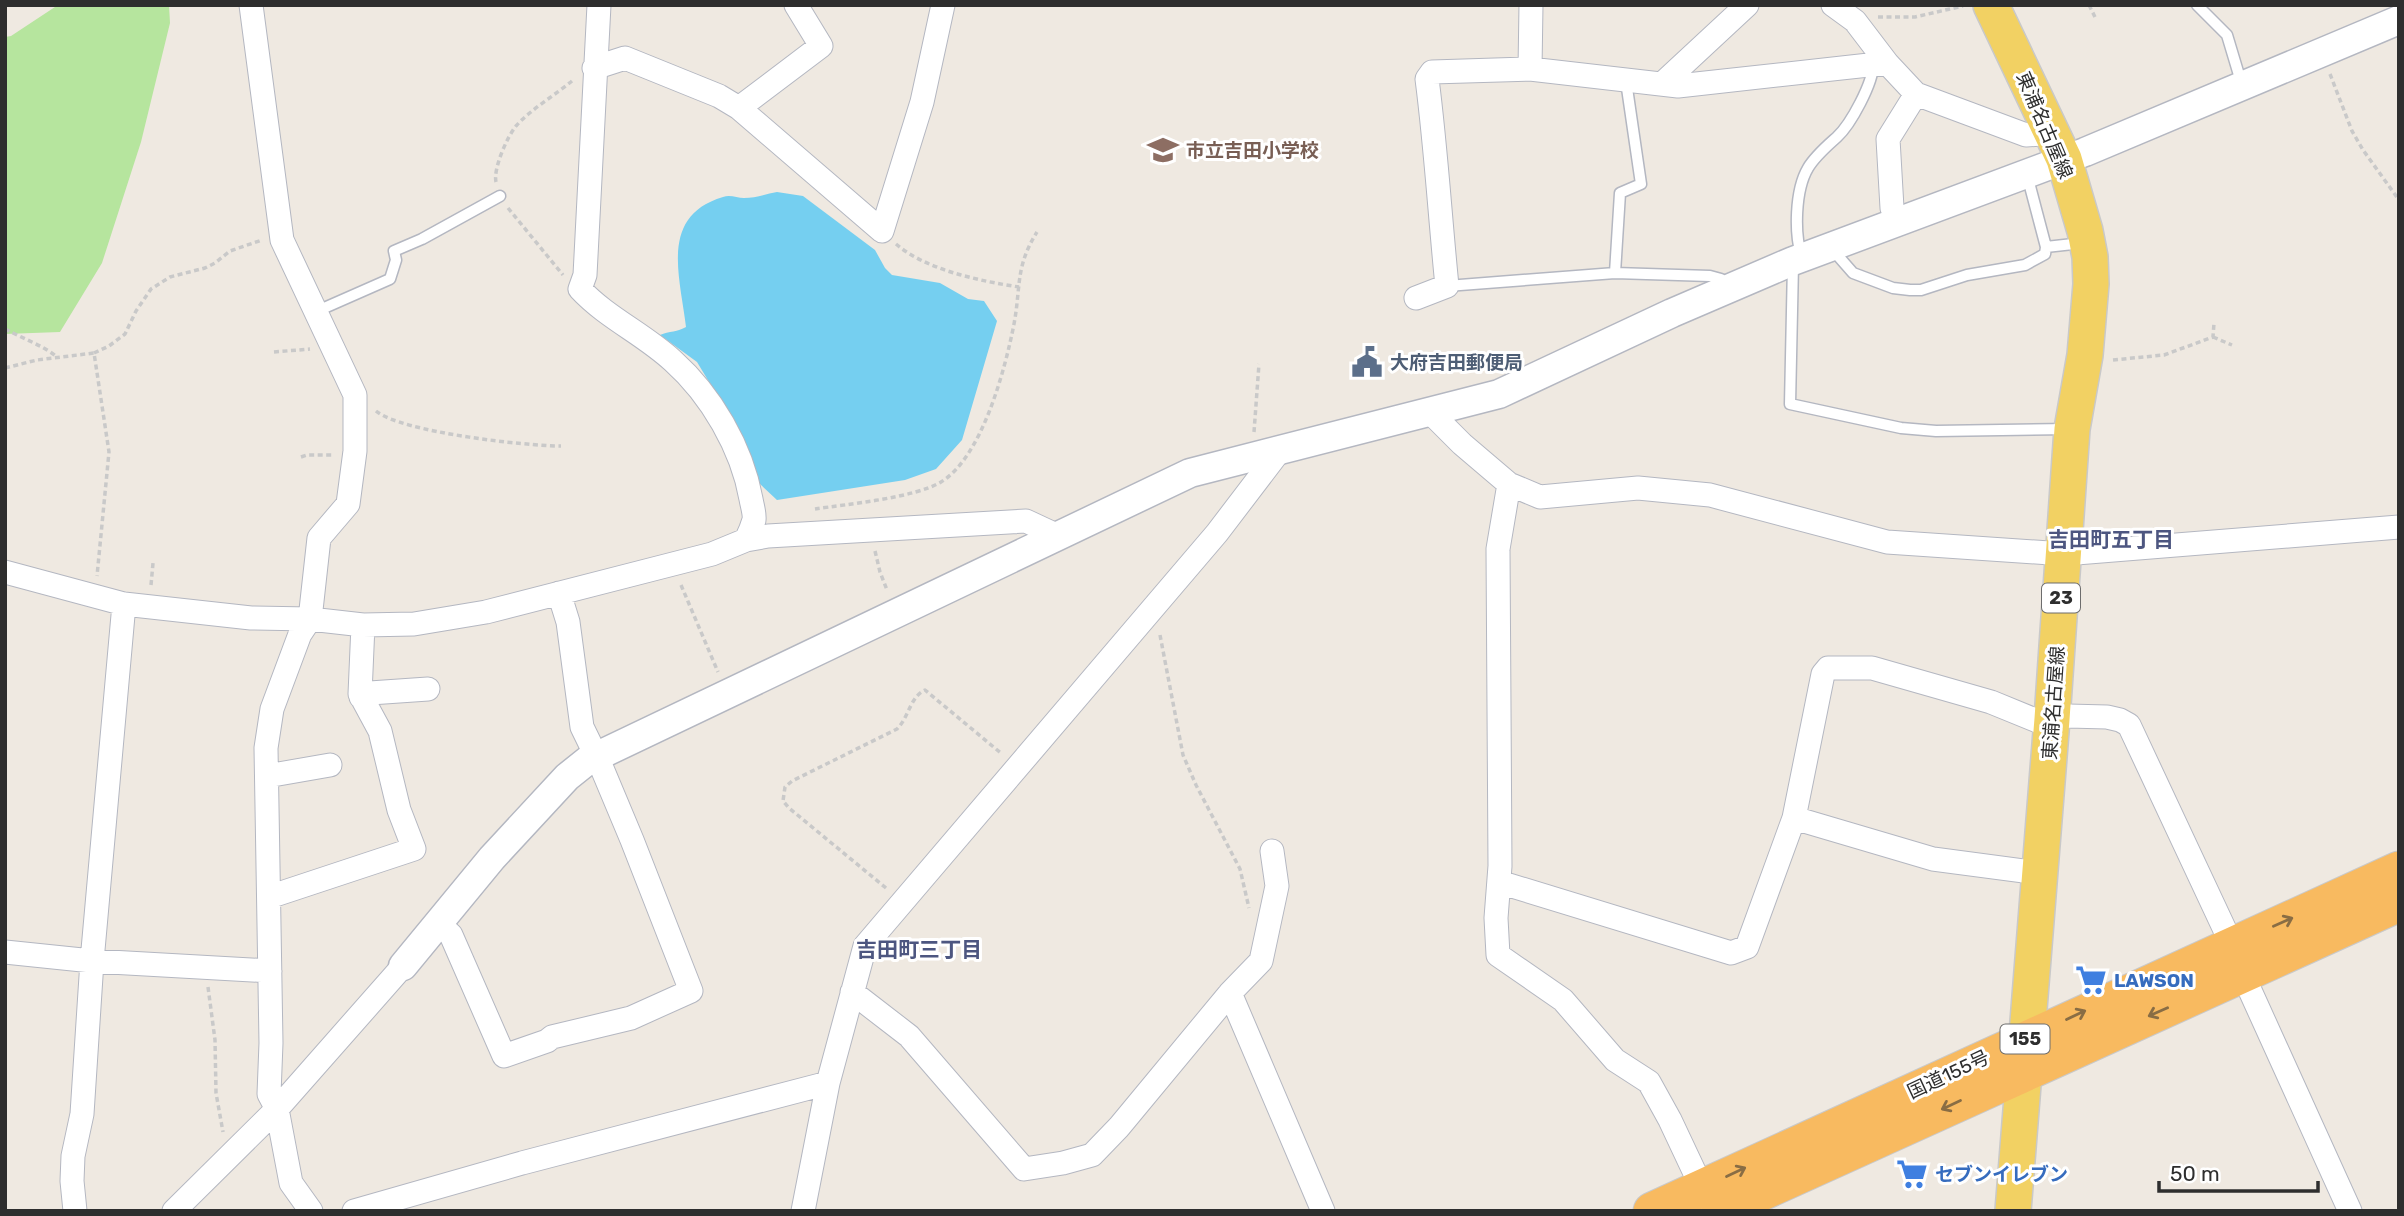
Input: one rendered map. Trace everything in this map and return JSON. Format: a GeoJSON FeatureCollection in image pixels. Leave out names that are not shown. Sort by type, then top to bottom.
{"type":"FeatureCollection","features":[{"type":"Feature","properties":{"kind":"highway","name":"国道155号"},"geometry":{"type":"LineString","coordinates":[[2237,960],[2399,870]]}},
{"type":"Feature","properties":{"kind":"highway","name":"国道155号"},"geometry":{"type":"LineString","coordinates":[[1652,1211],[1711,1199],[2237,960],[2399,902]]}},
{"type":"Feature","properties":{"kind":"main road","name":"東浦名古屋線"},"geometry":{"type":"LineString","coordinates":[[1991,5],[2057,144],[2087,242],[2091,285],[2084,363],[2072,429],[2013,1211]]}},
{"type":"Feature","properties":{"kind":"street"},"geometry":{"type":"LineString","coordinates":[[251,5],[282,236],[355,395],[354,458],[348,505],[319,538],[310,619],[300,634],[272,709],[267,748],[269,1094],[277,1109],[291,1183],[311,1211]]}},
{"type":"Feature","properties":{"kind":"street"},"geometry":{"type":"LineString","coordinates":[[599,5],[585,275],[580,289],[594,305],[647,339],[672,360],[693,380],[711,406],[747,477],[754,518],[747,540]]}},
{"type":"Feature","properties":{"kind":"street"},"geometry":{"type":"LineString","coordinates":[[739,108],[821,46],[796,5]]}},
{"type":"Feature","properties":{"kind":"street"},"geometry":{"type":"LineString","coordinates":[[594,68],[625,58],[719,96],[739,108],[881,231],[922,102],[943,5]]}},
{"type":"Feature","properties":{"kind":"street"},"geometry":{"type":"LineString","coordinates":[[1530,69],[1531,5]]}},
{"type":"Feature","properties":{"kind":"street"},"geometry":{"type":"LineString","coordinates":[[1662,84],[1747,5]]}},
{"type":"Feature","properties":{"kind":"street"},"geometry":{"type":"LineString","coordinates":[[1833,5],[1855,21],[1880,64],[1916,94],[2026,135],[2042,134],[2057,144]]}},
{"type":"Feature","properties":{"kind":"street"},"geometry":{"type":"LineString","coordinates":[[174,1211],[277,1109],[403,966],[492,858],[567,777],[596,756],[1190,473],[1499,394],[1797,259],[2026,173],[2057,144],[2169,117],[2399,20]]}},
{"type":"Feature","properties":{"kind":"street"},"geometry":{"type":"LineString","coordinates":[[1416,298],[1447,286],[1427,79],[1432,72],[1530,69],[1678,86],[1880,64]]}},
{"type":"Feature","properties":{"kind":"street"},"geometry":{"type":"LineString","coordinates":[[1896,222],[1892,208],[1888,139],[1916,94]]}},
{"type":"Feature","properties":{"kind":"street"},"geometry":{"type":"LineString","coordinates":[[1431,412],[1462,444],[1509,484],[1539,497],[1638,488],[1710,495],[1887,542],[2064,554],[2399,527]]}},
{"type":"Feature","properties":{"kind":"street"},"geometry":{"type":"LineString","coordinates":[[803,1211],[828,1083],[864,946],[1217,533],[1269,452]]}},
{"type":"Feature","properties":{"kind":"street"},"geometry":{"type":"LineString","coordinates":[[1509,484],[1498,549],[1498,955],[1563,1000],[1615,1060],[1649,1082],[1711,1199]]}},
{"type":"Feature","properties":{"kind":"street"},"geometry":{"type":"LineString","coordinates":[[5,572],[124,604],[251,618],[310,619],[363,625],[414,624],[486,612],[712,554],[747,540],[768,536],[1026,521],[1056,535]]}},
{"type":"Feature","properties":{"kind":"street"},"geometry":{"type":"LineString","coordinates":[[439,923],[451,935],[504,1056],[552,1037],[631,1018],[691,991],[582,727],[568,622],[559,593]]}},
{"type":"Feature","properties":{"kind":"street"},"geometry":{"type":"LineString","coordinates":[[75,1211],[73,1156],[82,1114],[92,961],[124,604]]}},
{"type":"Feature","properties":{"kind":"street"},"geometry":{"type":"LineString","coordinates":[[269,897],[414,849],[399,810],[380,731],[359,694],[363,625]]}},
{"type":"Feature","properties":{"kind":"street"},"geometry":{"type":"LineString","coordinates":[[1499,882],[1731,953],[1747,947],[1794,818],[1823,674],[1828,668],[1872,668],[1991,702],[2040,722],[2068,716],[2120,720],[2129,725],[2350,1211]]}},
{"type":"Feature","properties":{"kind":"street"},"geometry":{"type":"LineString","coordinates":[[361,697],[370,693],[428,689]]}},
{"type":"Feature","properties":{"kind":"street"},"geometry":{"type":"LineString","coordinates":[[267,776],[330,765]]}},
{"type":"Feature","properties":{"kind":"street"},"geometry":{"type":"LineString","coordinates":[[1794,818],[1933,859],[2039,873]]}},
{"type":"Feature","properties":{"kind":"street"},"geometry":{"type":"LineString","coordinates":[[852,992],[909,1036],[1024,1169],[1092,1155],[1119,1127],[1230,993],[1261,961],[1277,886],[1272,851]]}},
{"type":"Feature","properties":{"kind":"street"},"geometry":{"type":"LineString","coordinates":[[5,952],[92,961],[270,971]]}},
{"type":"Feature","properties":{"kind":"street"},"geometry":{"type":"LineString","coordinates":[[1230,993],[1323,1211]]}},
{"type":"Feature","properties":{"kind":"street"},"geometry":{"type":"LineString","coordinates":[[354,1211],[522,1163],[828,1083]]}},
{"type":"Feature","properties":{"kind":"lane"},"geometry":{"type":"LineString","coordinates":[[2197,5],[2227,35],[2242,85]]}},
{"type":"Feature","properties":{"kind":"lane"},"geometry":{"type":"LineString","coordinates":[[1880,64],[1873,71],[1852,117],[1838,137],[1809,166],[1802,179],[1796,240],[1790,404],[1901,428],[1936,431],[2072,429]]}},
{"type":"Feature","properties":{"kind":"lane"},"geometry":{"type":"LineString","coordinates":[[1615,274],[1620,193],[1641,184],[1628,80]]}},
{"type":"Feature","properties":{"kind":"lane"},"geometry":{"type":"LineString","coordinates":[[1830,247],[1853,273],[1893,288],[1922,290],[1966,275],[2025,265],[2045,254],[2046,247],[2026,173]]}},
{"type":"Feature","properties":{"kind":"lane"},"geometry":{"type":"LineString","coordinates":[[315,312],[390,279],[396,260],[394,251],[422,239],[500,196]]}},
{"type":"Feature","properties":{"kind":"lane"},"geometry":{"type":"LineString","coordinates":[[2046,247],[2087,242]]}},
{"type":"Feature","properties":{"kind":"lane"},"geometry":{"type":"LineString","coordinates":[[1447,286],[1615,274],[1710,276],[1721,279],[1727,289]]}},
{"type":"Feature","properties":{"kind":"path"},"geometry":{"type":"LineString","coordinates":[[1855,21],[1881,16],[1915,17],[1966,5]]}},
{"type":"Feature","properties":{"kind":"path"},"geometry":{"type":"LineString","coordinates":[[2089,5],[2095,17]]}},
{"type":"Feature","properties":{"kind":"path"},"geometry":{"type":"LineString","coordinates":[[2320,52],[2362,150],[2399,201]]}},
{"type":"Feature","properties":{"kind":"path"},"geometry":{"type":"LineString","coordinates":[[580,289],[570,284],[500,196],[494,178],[516,126],[586,70],[594,68]]}},
{"type":"Feature","properties":{"kind":"path"},"geometry":{"type":"LineString","coordinates":[[881,231],[903,250],[918,258],[957,273],[1018,287]]}},
{"type":"Feature","properties":{"kind":"path"},"geometry":{"type":"LineString","coordinates":[[806,511],[917,491],[939,483],[955,472],[968,457],[1004,367],[1014,323],[1021,262],[1037,232]]}},
{"type":"Feature","properties":{"kind":"path"},"geometry":{"type":"LineString","coordinates":[[5,368],[57,357],[94,353],[125,334],[150,289],[170,277],[205,268],[230,251],[282,236]]}},
{"type":"Feature","properties":{"kind":"path"},"geometry":{"type":"LineString","coordinates":[[2213,337],[2214,323]]}},
{"type":"Feature","properties":{"kind":"path"},"geometry":{"type":"LineString","coordinates":[[5,329],[49,350],[57,357]]}},
{"type":"Feature","properties":{"kind":"path"},"geometry":{"type":"LineString","coordinates":[[2084,363],[2164,355],[2213,337],[2232,345]]}},
{"type":"Feature","properties":{"kind":"path"},"geometry":{"type":"LineString","coordinates":[[274,352],[331,346]]}},
{"type":"Feature","properties":{"kind":"path"},"geometry":{"type":"LineString","coordinates":[[94,353],[109,452],[95,596]]}},
{"type":"Feature","properties":{"kind":"path"},"geometry":{"type":"LineString","coordinates":[[1259,364],[1253,441],[1269,452]]}},
{"type":"Feature","properties":{"kind":"path"},"geometry":{"type":"LineString","coordinates":[[355,395],[389,420],[479,438],[561,446]]}},
{"type":"Feature","properties":{"kind":"path"},"geometry":{"type":"LineString","coordinates":[[301,457],[307,455],[354,458]]}},
{"type":"Feature","properties":{"kind":"path"},"geometry":{"type":"LineString","coordinates":[[872,530],[880,572],[896,612]]}},
{"type":"Feature","properties":{"kind":"path"},"geometry":{"type":"LineString","coordinates":[[673,564],[727,693]]}},
{"type":"Feature","properties":{"kind":"path"},"geometry":{"type":"LineString","coordinates":[[1151,610],[1166,656],[1183,755],[1240,869],[1250,917]]}},
{"type":"Feature","properties":{"kind":"path"},"geometry":{"type":"LineString","coordinates":[[902,901],[789,808],[783,801],[785,787],[792,781],[897,729],[903,723],[917,694],[925,690],[1017,766]]}},
{"type":"Feature","properties":{"kind":"path"},"geometry":{"type":"LineString","coordinates":[[210,968],[208,988],[215,1040],[216,1093],[224,1136],[230,1145],[238,1150]]}},
{"type":"Feature","properties":{"kind":"green space"},"geometry":{"type":"Polygon","coordinates":[[[58,5],[169,5],[170,23],[141,142],[102,263],[60,332],[5,334],[5,37],[11,36],[58,5]]]}},
{"type":"Feature","properties":{"kind":"water"},"geometry":{"type":"Polygon","coordinates":[[[777,192],[803,196],[875,250],[892,275],[940,283],[968,299],[984,301],[997,321],[962,440],[936,469],[905,480],[777,500],[760,484],[752,459],[732,420],[697,362],[660,335],[686,327],[678,250],[689,218],[703,206],[726,196],[748,198],[777,192]]]}},
{"type":"Feature","properties":{"kind":"place","name":"市立吉田小学校"},"geometry":{"type":"Point","coordinates":[1163,150]}},
{"type":"Feature","properties":{"kind":"place","name":"大府吉田郵便局"},"geometry":{"type":"Point","coordinates":[1367,362]}},
{"type":"Feature","properties":{"kind":"place","name":"LAWSON"},"geometry":{"type":"Point","coordinates":[2091,980]}},
{"type":"Feature","properties":{"kind":"place","name":"セブンイレブン"},"geometry":{"type":"Point","coordinates":[1912,1174]}},
{"type":"Feature","properties":{"kind":"district","name":"吉田町五丁目"},"geometry":{"type":"Point","coordinates":[2111,540]}},
{"type":"Feature","properties":{"kind":"district","name":"吉田町三丁目"},"geometry":{"type":"Point","coordinates":[919,950]}}]}
